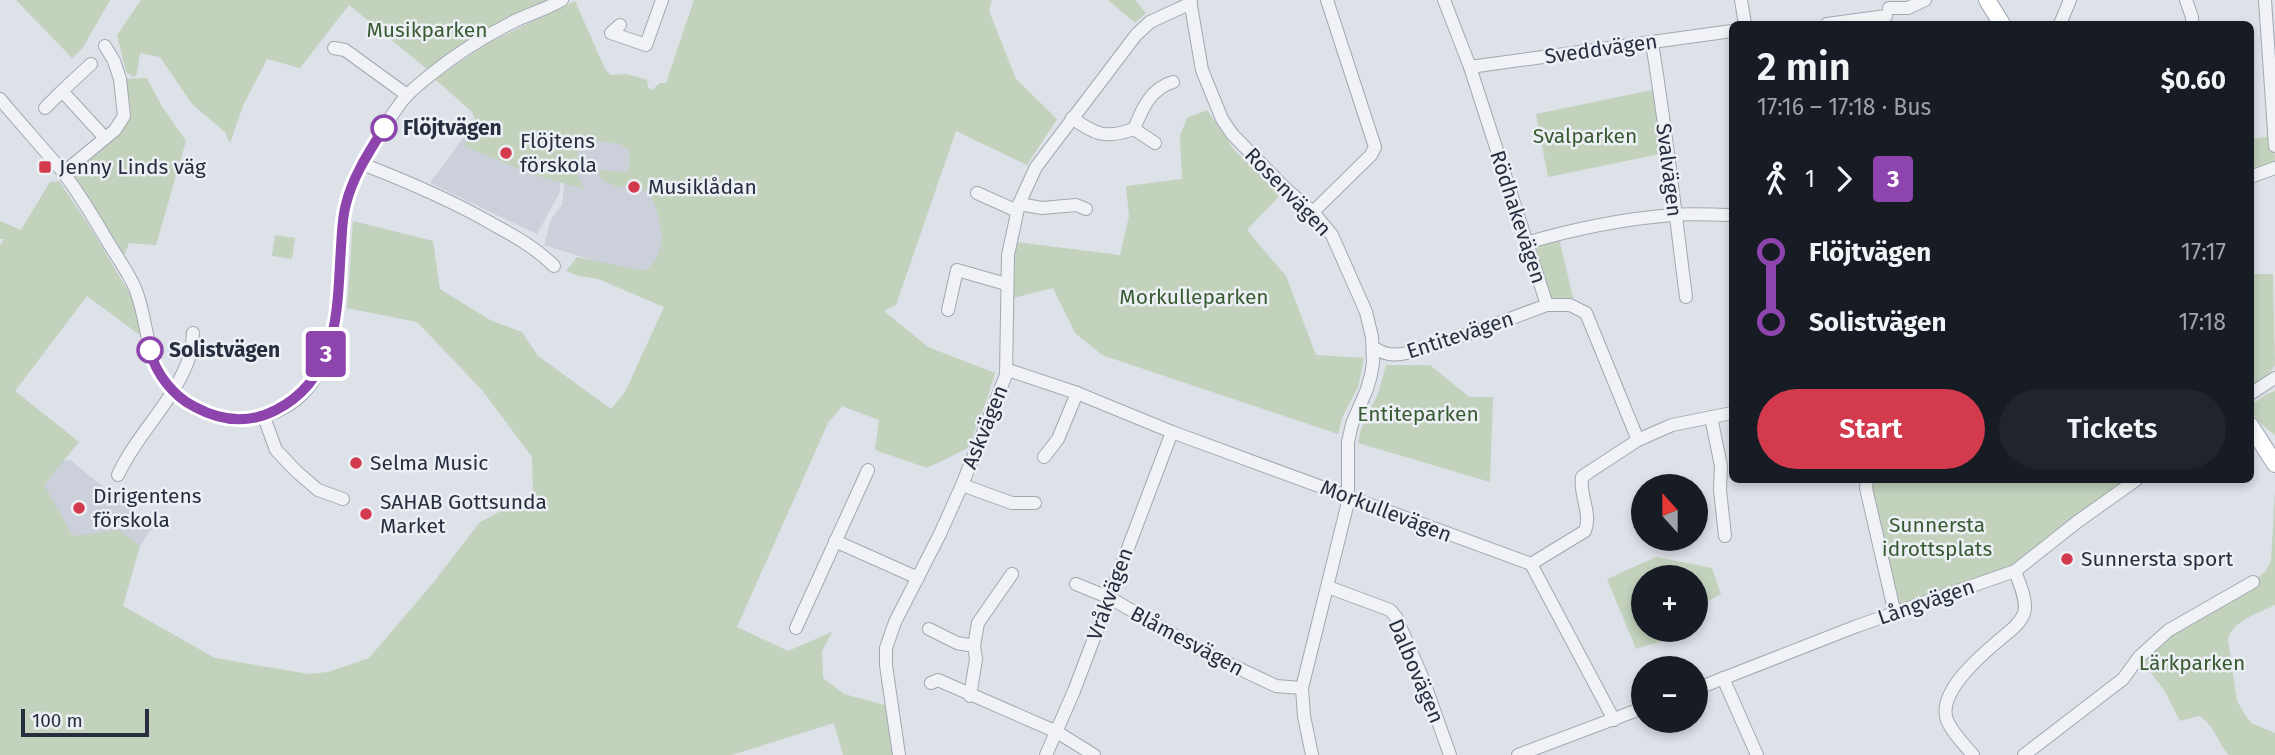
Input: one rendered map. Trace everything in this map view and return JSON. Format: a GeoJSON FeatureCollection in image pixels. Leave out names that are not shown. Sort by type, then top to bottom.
{"type":"FeatureCollection","features":[{"type":"Feature","properties":{"kind":"main road"},"geometry":{"type":"LineString","coordinates":[[1987,0],[2000,21]]}},
{"type":"Feature","properties":{"kind":"main road"},"geometry":{"type":"LineString","coordinates":[[2254,431],[2275,464]]}},
{"type":"Feature","properties":{"kind":"street"},"geometry":{"type":"LineString","coordinates":[[0,99],[63,173],[135,288],[151,355],[173,391],[205,413],[223,419],[264,417],[293,401],[307,388],[317,374],[331,343],[337,308],[346,204],[362,164],[407,94],[448,60],[483,37],[562,0]]}},
{"type":"Feature","properties":{"kind":"street"},"geometry":{"type":"LineString","coordinates":[[620,24],[611,33],[646,45],[662,0]]}},
{"type":"Feature","properties":{"kind":"street"},"geometry":{"type":"LineString","coordinates":[[1313,212],[1375,147],[1327,0]]}},
{"type":"Feature","properties":{"kind":"street","name":"Rödhakevägen"},"geometry":{"type":"LineString","coordinates":[[1444,0],[1470,67],[1547,305],[1570,305],[1586,313],[1638,440]]}},
{"type":"Feature","properties":{"kind":"street"},"geometry":{"type":"LineString","coordinates":[[1741,0],[1744,21]]}},
{"type":"Feature","properties":{"kind":"street"},"geometry":{"type":"LineString","coordinates":[[1842,21],[1908,8],[1925,0]]}},
{"type":"Feature","properties":{"kind":"street"},"geometry":{"type":"LineString","coordinates":[[2061,21],[2070,0]]}},
{"type":"Feature","properties":{"kind":"street"},"geometry":{"type":"LineString","coordinates":[[2186,0],[2192,21]]}},
{"type":"Feature","properties":{"kind":"street"},"geometry":{"type":"LineString","coordinates":[[2265,0],[2275,146]]}},
{"type":"Feature","properties":{"kind":"street"},"geometry":{"type":"LineString","coordinates":[[1007,370],[1008,255],[1018,208],[1037,167],[1136,35],[1150,22],[1191,1]]}},
{"type":"Feature","properties":{"kind":"street","name":"Rosenvägen"},"geometry":{"type":"LineString","coordinates":[[1191,1],[1202,70],[1222,119],[1232,134],[1286,189],[1313,212],[1337,245],[1366,312],[1373,347],[1373,363],[1367,389],[1352,424],[1348,442],[1348,502],[1302,688],[1304,716],[1312,755]]}},
{"type":"Feature","properties":{"kind":"street"},"geometry":{"type":"LineString","coordinates":[[2254,30],[2265,29]]}},
{"type":"Feature","properties":{"kind":"street","name":"Sveddvägen"},"geometry":{"type":"LineString","coordinates":[[1470,67],[1729,31]]}},
{"type":"Feature","properties":{"kind":"street","name":"Svalvägen"},"geometry":{"type":"LineString","coordinates":[[1652,43],[1686,297]]}},
{"type":"Feature","properties":{"kind":"street"},"geometry":{"type":"LineString","coordinates":[[63,173],[120,124],[125,112],[120,79],[105,46]]}},
{"type":"Feature","properties":{"kind":"street"},"geometry":{"type":"LineString","coordinates":[[334,48],[345,50],[407,94]]}},
{"type":"Feature","properties":{"kind":"street"},"geometry":{"type":"LineString","coordinates":[[46,108],[91,64]]}},
{"type":"Feature","properties":{"kind":"street"},"geometry":{"type":"LineString","coordinates":[[1134,129],[1142,107],[1162,85],[1173,82]]}},
{"type":"Feature","properties":{"kind":"street"},"geometry":{"type":"LineString","coordinates":[[62,91],[105,138]]}},
{"type":"Feature","properties":{"kind":"street"},"geometry":{"type":"LineString","coordinates":[[1072,118],[1087,129],[1105,136],[1134,129]]}},
{"type":"Feature","properties":{"kind":"street"},"geometry":{"type":"LineString","coordinates":[[1134,129],[1155,143]]}},
{"type":"Feature","properties":{"kind":"street"},"geometry":{"type":"LineString","coordinates":[[362,164],[417,185],[468,210],[536,249],[554,266]]}},
{"type":"Feature","properties":{"kind":"street"},"geometry":{"type":"LineString","coordinates":[[2254,176],[2275,168]]}},
{"type":"Feature","properties":{"kind":"street"},"geometry":{"type":"LineString","coordinates":[[977,193],[1018,208],[1076,205],[1086,209]]}},
{"type":"Feature","properties":{"kind":"street"},"geometry":{"type":"LineString","coordinates":[[1526,243],[1594,225],[1674,215],[1729,215]]}},
{"type":"Feature","properties":{"kind":"street"},"geometry":{"type":"LineString","coordinates":[[948,310],[957,270],[1006,284]]}},
{"type":"Feature","properties":{"kind":"street","name":"Entitevägen"},"geometry":{"type":"LineString","coordinates":[[1373,347],[1387,354],[1407,354],[1547,305]]}},
{"type":"Feature","properties":{"kind":"street"},"geometry":{"type":"LineString","coordinates":[[118,475],[128,453],[173,391],[191,354],[193,333]]}},
{"type":"Feature","properties":{"kind":"street","name":"Morkullevägen"},"geometry":{"type":"LineString","coordinates":[[1007,370],[1077,393],[1172,432],[1531,564]]}},
{"type":"Feature","properties":{"kind":"street","name":"Askvägen"},"geometry":{"type":"LineString","coordinates":[[899,755],[886,648],[895,622],[962,485],[1007,370]]}},
{"type":"Feature","properties":{"kind":"street"},"geometry":{"type":"LineString","coordinates":[[2254,391],[2275,378]]}},
{"type":"Feature","properties":{"kind":"street"},"geometry":{"type":"LineString","coordinates":[[1044,457],[1058,439],[1077,393]]}},
{"type":"Feature","properties":{"kind":"street"},"geometry":{"type":"LineString","coordinates":[[1614,720],[1531,564],[1585,531],[1588,514],[1582,477],[1638,440],[1672,425],[1729,414]]}},
{"type":"Feature","properties":{"kind":"street"},"geometry":{"type":"LineString","coordinates":[[264,417],[276,450],[297,472],[318,490],[343,499]]}},
{"type":"Feature","properties":{"kind":"street"},"geometry":{"type":"LineString","coordinates":[[1711,417],[1721,466],[1720,490],[1725,536]]}},
{"type":"Feature","properties":{"kind":"street","name":"Vråkvägen"},"geometry":{"type":"LineString","coordinates":[[1045,755],[1057,733],[1172,432]]}},
{"type":"Feature","properties":{"kind":"street"},"geometry":{"type":"LineString","coordinates":[[796,628],[868,470]]}},
{"type":"Feature","properties":{"kind":"street"},"geometry":{"type":"LineString","coordinates":[[1867,483],[1895,614]]}},
{"type":"Feature","properties":{"kind":"street","name":"Långvägen"},"geometry":{"type":"LineString","coordinates":[[1708,684],[1857,626],[2015,571],[2132,483]]}},
{"type":"Feature","properties":{"kind":"street","name":"Askvägen"},"geometry":{"type":"LineString","coordinates":[[962,485],[1012,503],[1035,503]]}},
{"type":"Feature","properties":{"kind":"street"},"geometry":{"type":"LineString","coordinates":[[835,541],[918,578]]}},
{"type":"Feature","properties":{"kind":"street"},"geometry":{"type":"LineString","coordinates":[[1973,755],[1947,718],[1945,702],[1982,654],[2024,615],[2023,594],[2015,571]]}},
{"type":"Feature","properties":{"kind":"street"},"geometry":{"type":"LineString","coordinates":[[970,696],[978,623],[1012,575]]}},
{"type":"Feature","properties":{"kind":"street"},"geometry":{"type":"LineString","coordinates":[[2024,755],[2123,679],[2139,657],[2169,630],[2253,582]]}},
{"type":"Feature","properties":{"kind":"street","name":"Blåmesvägen"},"geometry":{"type":"LineString","coordinates":[[1076,583],[1110,598],[1204,652],[1276,686],[1302,688]]}},
{"type":"Feature","properties":{"kind":"street","name":"Dalbovägen"},"geometry":{"type":"LineString","coordinates":[[1328,587],[1390,610],[1396,617],[1423,679],[1450,755]]}},
{"type":"Feature","properties":{"kind":"street"},"geometry":{"type":"LineString","coordinates":[[929,629],[957,643],[974,646]]}},
{"type":"Feature","properties":{"kind":"street"},"geometry":{"type":"LineString","coordinates":[[1723,678],[1757,755]]}},
{"type":"Feature","properties":{"kind":"street"},"geometry":{"type":"LineString","coordinates":[[930,682],[938,680],[1057,733],[1094,755]]}},
{"type":"Feature","properties":{"kind":"street"},"geometry":{"type":"LineString","coordinates":[[1518,755],[1631,713]]}},
{"type":"Feature","properties":{"kind":"shaded area","name":"Flöjtens förskola"},"geometry":{"type":"Polygon","coordinates":[[[483,111],[560,122],[560,192],[537,234],[430,183],[483,111]]]}},
{"type":"Feature","properties":{"kind":"shaded area","name":"Musiklådan"},"geometry":{"type":"Polygon","coordinates":[[[571,121],[710,154],[681,288],[544,245],[551,219],[562,205],[571,121]]]}},
{"type":"Feature","properties":{"kind":"shaded area","name":"Dirigentens förskola"},"geometry":{"type":"Polygon","coordinates":[[[70,460],[153,527],[111,588],[7,489],[26,465],[70,460]]]}},
{"type":"Feature","properties":{"kind":"green space"},"geometry":{"type":"Polygon","coordinates":[[[16,0],[110,0],[82,49],[72,58],[16,0]]]}},
{"type":"Feature","properties":{"kind":"green space","name":"Musikparken"},"geometry":{"type":"Polygon","coordinates":[[[141,0],[549,0],[478,33],[427,69],[349,5],[300,68],[267,59],[243,106],[230,143],[225,132],[192,104],[160,57],[140,53],[137,73],[134,77],[126,72],[117,35],[141,0]]]}},
{"type":"Feature","properties":{"kind":"green space"},"geometry":{"type":"Polygon","coordinates":[[[694,0],[992,0],[989,11],[1016,79],[1057,119],[1027,165],[956,131],[896,305],[884,311],[928,347],[995,373],[968,448],[927,468],[875,450],[879,420],[842,406],[828,423],[737,627],[788,651],[832,632],[822,651],[823,678],[844,694],[892,707],[899,755],[843,755],[834,723],[732,755],[0,755],[0,245],[4,239],[0,239],[0,221],[21,230],[50,182],[59,181],[131,296],[141,336],[87,296],[15,391],[79,442],[44,485],[73,536],[119,530],[140,546],[123,606],[215,658],[309,674],[328,672],[369,658],[433,583],[480,522],[533,494],[532,457],[482,390],[417,322],[347,308],[353,221],[433,241],[440,289],[490,320],[522,332],[538,356],[611,409],[625,392],[664,307],[598,279],[566,271],[577,257],[645,271],[659,253],[660,223],[650,192],[625,186],[618,188],[604,182],[599,176],[599,171],[629,170],[629,150],[620,144],[580,140],[575,169],[584,189],[531,174],[464,146],[476,122],[472,112],[435,79],[486,44],[575,1],[605,69],[611,75],[627,74],[647,80],[648,88],[652,90],[660,83],[666,83],[694,0]]]}},
{"type":"Feature","properties":{"kind":"green space"},"geometry":{"type":"Polygon","coordinates":[[[1108,0],[1135,0],[1146,13],[1135,23],[1108,0]]]}},
{"type":"Feature","properties":{"kind":"green space"},"geometry":{"type":"Polygon","coordinates":[[[147,78],[161,105],[186,141],[156,245],[129,243],[124,256],[69,168],[120,124],[120,79],[147,78]]]}},
{"type":"Feature","properties":{"kind":"green space","name":"Svalparken"},"geometry":{"type":"Polygon","coordinates":[[[1652,90],[1665,153],[1548,177],[1536,114],[1652,90]]]}},
{"type":"Feature","properties":{"kind":"green space","name":"Morkulleparken"},"geometry":{"type":"Polygon","coordinates":[[[1207,110],[1235,151],[1281,194],[1247,230],[1286,276],[1316,355],[1364,358],[1358,387],[1342,418],[1338,434],[1102,355],[1075,333],[1053,288],[1013,298],[1016,242],[1120,255],[1129,216],[1126,186],[1182,179],[1180,136],[1187,118],[1207,110]]]}},
{"type":"Feature","properties":{"kind":"green space"},"geometry":{"type":"Polygon","coordinates":[[[2274,136],[2275,168],[2254,176],[2254,139],[2274,136]]]}},
{"type":"Feature","properties":{"kind":"green space"},"geometry":{"type":"Polygon","coordinates":[[[1558,234],[1575,306],[1547,305],[1526,243],[1558,234]]]}},
{"type":"Feature","properties":{"kind":"green space"},"geometry":{"type":"Polygon","coordinates":[[[275,235],[295,238],[292,259],[272,256],[275,235]]]}},
{"type":"Feature","properties":{"kind":"green space"},"geometry":{"type":"Polygon","coordinates":[[[2254,274],[2273,274],[2275,365],[2254,385],[2254,274]]]}},
{"type":"Feature","properties":{"kind":"green space","name":"Entiteparken"},"geometry":{"type":"Polygon","coordinates":[[[1386,365],[1430,365],[1469,397],[1493,397],[1490,482],[1358,443],[1361,429],[1379,391],[1386,365]]]}},
{"type":"Feature","properties":{"kind":"green space"},"geometry":{"type":"Polygon","coordinates":[[[2275,391],[2275,435],[2263,426],[2254,414],[2254,403],[2275,391]]]}},
{"type":"Feature","properties":{"kind":"green space","name":"Sunnersta idrottsplats"},"geometry":{"type":"Polygon","coordinates":[[[1868,483],[2132,483],[2015,571],[1895,614],[1868,483]]]}},
{"type":"Feature","properties":{"kind":"green space","name":"Lärkparken"},"geometry":{"type":"Polygon","coordinates":[[[2275,491],[2275,605],[2240,623],[2230,633],[2228,640],[2237,701],[2251,723],[2275,733],[2275,755],[2229,755],[2204,719],[2199,716],[2180,721],[2164,690],[2139,657],[2169,630],[2265,572],[2271,561],[2275,491]]]}},
{"type":"Feature","properties":{"kind":"green space"},"geometry":{"type":"Polygon","coordinates":[[[1656,557],[1697,565],[1638,565],[1656,557]]]}},
{"type":"Feature","properties":{"kind":"green space"},"geometry":{"type":"Polygon","coordinates":[[[1708,567],[1712,568],[1721,594],[1708,601],[1708,567]]]}},
{"type":"Feature","properties":{"kind":"green space"},"geometry":{"type":"Polygon","coordinates":[[[1631,568],[1631,637],[1607,579],[1631,568]]]}},
{"type":"Feature","properties":{"kind":"green space"},"geometry":{"type":"Polygon","coordinates":[[[1633,642],[1658,642],[1636,649],[1633,642]]]}},
{"type":"Feature","properties":{"kind":"bus line","name":"3"},"geometry":{"type":"LineString","coordinates":[[150,350],[162,377],[173,391],[205,413],[223,419],[264,417],[293,401],[307,388],[317,374],[331,343],[337,308],[346,204],[362,164],[384,128]]}},
{"type":"Feature","properties":{"kind":"place","name":"Flöjtvägen"},"geometry":{"type":"Point","coordinates":[384,128]}},
{"type":"Feature","properties":{"kind":"place","name":"Flöjtens förskola"},"geometry":{"type":"Point","coordinates":[506,153]}},
{"type":"Feature","properties":{"kind":"place","name":"Jenny Linds väg"},"geometry":{"type":"Point","coordinates":[45,167]}},
{"type":"Feature","properties":{"kind":"place","name":"Musiklådan"},"geometry":{"type":"Point","coordinates":[634,187]}},
{"type":"Feature","properties":{"kind":"place","name":"Solistvägen"},"geometry":{"type":"Point","coordinates":[150,350]}},
{"type":"Feature","properties":{"kind":"place","name":"Selma Music"},"geometry":{"type":"Point","coordinates":[356,463]}},
{"type":"Feature","properties":{"kind":"place","name":"Dirigentens förskola"},"geometry":{"type":"Point","coordinates":[79,508]}},
{"type":"Feature","properties":{"kind":"place","name":"SAHAB Gottsunda Market"},"geometry":{"type":"Point","coordinates":[366,514]}},
{"type":"Feature","properties":{"kind":"place","name":"Sunnersta sport"},"geometry":{"type":"Point","coordinates":[2067,559]}}]}
